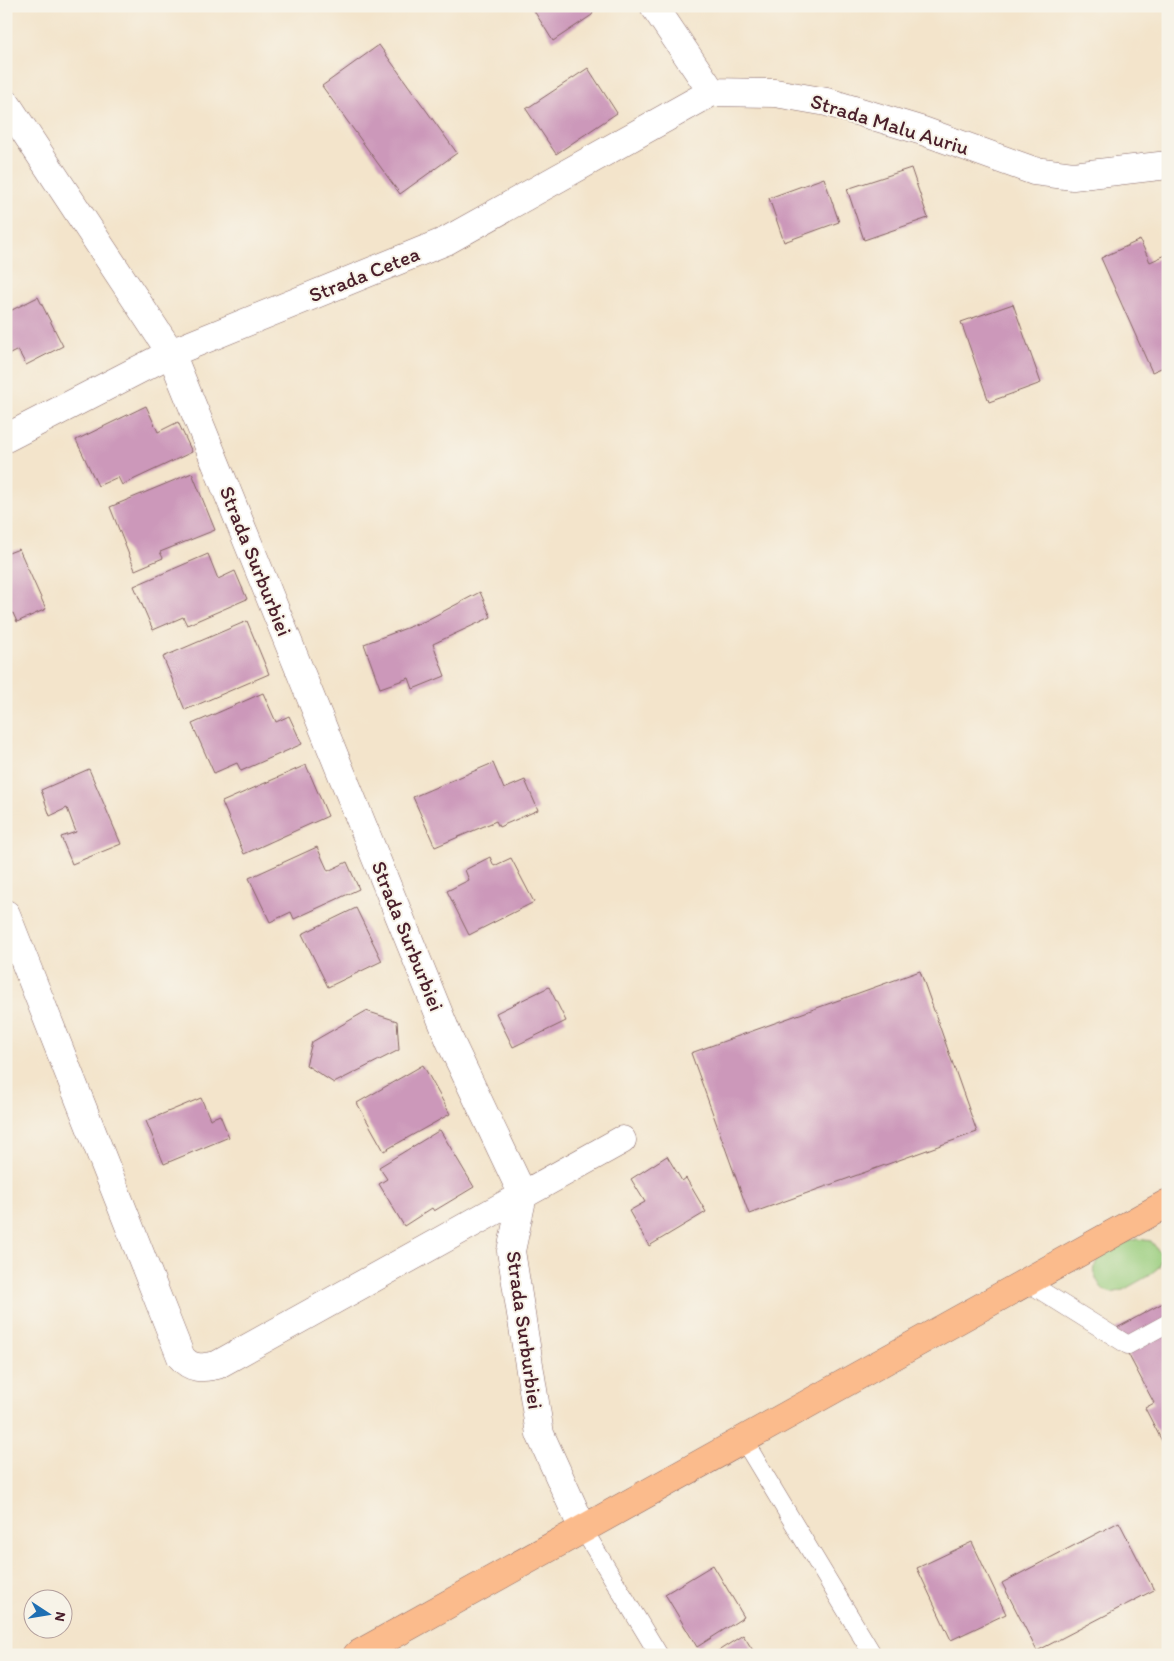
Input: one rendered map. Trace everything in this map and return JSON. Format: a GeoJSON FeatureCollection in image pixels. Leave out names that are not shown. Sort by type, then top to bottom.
{"type":"FeatureCollection","features":[{"type":"Feature","properties":{"kind":"main road"},"geometry":{"type":"LineString","coordinates":[[357,1655],[1168,1203]]}},
{"type":"Feature","properties":{"kind":"street"},"geometry":{"type":"LineString","coordinates":[[654,6],[712,92]]}},
{"type":"Feature","properties":{"kind":"street","name":"Strada Malu Auriu"},"geometry":{"type":"LineString","coordinates":[[712,92],[776,93],[828,102],[922,131],[1034,171],[1073,176],[1168,165]]}},
{"type":"Feature","properties":{"kind":"street","name":"Strada Cetea"},"geometry":{"type":"LineString","coordinates":[[6,438],[171,352],[446,241],[712,92]]}},
{"type":"Feature","properties":{"kind":"street","name":"Strada Surburbiei"},"geometry":{"type":"LineString","coordinates":[[6,103],[171,352],[450,1040],[523,1195],[511,1251],[540,1434],[583,1529]]}},
{"type":"Feature","properties":{"kind":"street"},"geometry":{"type":"LineString","coordinates":[[6,914],[181,1357],[188,1365],[201,1368],[217,1365],[622,1140]]}},
{"type":"Feature","properties":{"kind":"lane"},"geometry":{"type":"LineString","coordinates":[[1027,1282],[1128,1345],[1168,1323]]}},
{"type":"Feature","properties":{"kind":"lane"},"geometry":{"type":"LineString","coordinates":[[743,1439],[873,1655]]}},
{"type":"Feature","properties":{"kind":"lane"},"geometry":{"type":"LineString","coordinates":[[583,1529],[659,1655]]}},
{"type":"Feature","properties":{"kind":"green space"},"geometry":{"type":"Polygon","coordinates":[[[1138,1239],[1151,1241],[1162,1255],[1159,1267],[1148,1276],[1123,1290],[1112,1293],[1103,1290],[1095,1276],[1097,1260],[1102,1254],[1115,1246],[1138,1239]]]}},
{"type":"Feature","properties":{"kind":"building"},"geometry":{"type":"Polygon","coordinates":[[[531,6],[595,6],[592,15],[553,41],[531,6]]]}},
{"type":"Feature","properties":{"kind":"building"},"geometry":{"type":"Polygon","coordinates":[[[379,45],[457,153],[400,194],[322,86],[379,45]]]}},
{"type":"Feature","properties":{"kind":"building"},"geometry":{"type":"Polygon","coordinates":[[[588,68],[617,113],[556,154],[526,109],[588,68]]]}},
{"type":"Feature","properties":{"kind":"building"},"geometry":{"type":"Polygon","coordinates":[[[911,168],[928,218],[864,240],[847,189],[911,168]]]}},
{"type":"Feature","properties":{"kind":"building"},"geometry":{"type":"Polygon","coordinates":[[[824,178],[839,222],[784,242],[769,198],[824,178]]]}},
{"type":"Feature","properties":{"kind":"building"},"geometry":{"type":"Polygon","coordinates":[[[1140,240],[1150,262],[1168,254],[1168,365],[1152,372],[1101,258],[1140,240]]]}},
{"type":"Feature","properties":{"kind":"building"},"geometry":{"type":"Polygon","coordinates":[[[38,297],[63,346],[26,365],[18,350],[6,356],[6,313],[38,297]]]}},
{"type":"Feature","properties":{"kind":"building"},"geometry":{"type":"Polygon","coordinates":[[[1013,304],[1041,383],[989,402],[961,322],[1013,304]]]}},
{"type":"Feature","properties":{"kind":"building"},"geometry":{"type":"Polygon","coordinates":[[[146,406],[158,432],[178,422],[192,452],[122,485],[118,477],[98,486],[76,440],[146,406]]]}},
{"type":"Feature","properties":{"kind":"building"},"geometry":{"type":"Polygon","coordinates":[[[192,473],[215,530],[160,552],[163,558],[135,570],[110,507],[192,473]]]}},
{"type":"Feature","properties":{"kind":"building"},"geometry":{"type":"Polygon","coordinates":[[[19,549],[46,609],[17,622],[13,613],[6,616],[6,554],[19,549]]]}},
{"type":"Feature","properties":{"kind":"building"},"geometry":{"type":"Polygon","coordinates":[[[208,554],[218,579],[235,571],[247,599],[187,625],[183,617],[153,630],[134,586],[208,554]]]}},
{"type":"Feature","properties":{"kind":"building"},"geometry":{"type":"Polygon","coordinates":[[[480,592],[491,617],[433,644],[445,676],[413,689],[409,678],[380,688],[364,644],[425,621],[480,592]]]}},
{"type":"Feature","properties":{"kind":"building"},"geometry":{"type":"Polygon","coordinates":[[[247,621],[269,674],[185,710],[163,657],[247,621]]]}},
{"type":"Feature","properties":{"kind":"building"},"geometry":{"type":"Polygon","coordinates":[[[263,693],[276,722],[289,716],[302,744],[241,771],[237,763],[214,773],[192,724],[263,693]]]}},
{"type":"Feature","properties":{"kind":"building"},"geometry":{"type":"Polygon","coordinates":[[[493,763],[504,789],[525,780],[538,810],[499,827],[496,821],[435,847],[413,797],[493,763]]]}},
{"type":"Feature","properties":{"kind":"building"},"geometry":{"type":"Polygon","coordinates":[[[306,765],[328,816],[244,854],[222,802],[306,765]]]}},
{"type":"Feature","properties":{"kind":"building"},"geometry":{"type":"Polygon","coordinates":[[[89,769],[121,844],[72,864],[61,837],[76,832],[67,808],[50,816],[41,790],[89,769]]]}},
{"type":"Feature","properties":{"kind":"building"},"geometry":{"type":"Polygon","coordinates":[[[317,847],[328,871],[347,862],[359,889],[294,919],[291,912],[270,922],[249,878],[317,847]]]}},
{"type":"Feature","properties":{"kind":"building"},"geometry":{"type":"Polygon","coordinates":[[[490,857],[494,866],[511,858],[534,902],[469,935],[447,891],[469,880],[465,870],[490,857]]]}},
{"type":"Feature","properties":{"kind":"building"},"geometry":{"type":"Polygon","coordinates":[[[356,908],[382,961],[328,987],[302,934],[356,908]]]}},
{"type":"Feature","properties":{"kind":"building"},"geometry":{"type":"Polygon","coordinates":[[[920,971],[977,1132],[749,1214],[691,1053],[920,971]]]}},
{"type":"Feature","properties":{"kind":"building"},"geometry":{"type":"Polygon","coordinates":[[[549,987],[566,1021],[513,1047],[496,1013],[549,987]]]}},
{"type":"Feature","properties":{"kind":"building"},"geometry":{"type":"Polygon","coordinates":[[[366,1011],[397,1021],[399,1050],[334,1083],[306,1065],[312,1042],[366,1011]]]}},
{"type":"Feature","properties":{"kind":"building"},"geometry":{"type":"Polygon","coordinates":[[[423,1065],[450,1114],[384,1151],[357,1103],[423,1065]]]}},
{"type":"Feature","properties":{"kind":"building"},"geometry":{"type":"Polygon","coordinates":[[[201,1098],[210,1119],[220,1115],[229,1137],[164,1164],[146,1121],[201,1098]]]}},
{"type":"Feature","properties":{"kind":"building"},"geometry":{"type":"Polygon","coordinates":[[[440,1130],[474,1187],[434,1211],[432,1208],[404,1226],[379,1184],[387,1179],[379,1167],[440,1130]]]}},
{"type":"Feature","properties":{"kind":"building"},"geometry":{"type":"Polygon","coordinates":[[[667,1156],[682,1181],[686,1178],[706,1212],[649,1246],[629,1211],[645,1202],[631,1179],[667,1156]]]}},
{"type":"Feature","properties":{"kind":"building"},"geometry":{"type":"Polygon","coordinates":[[[1163,1303],[1168,1312],[1168,1441],[1163,1443],[1145,1408],[1154,1403],[1115,1329],[1163,1303]]]}},
{"type":"Feature","properties":{"kind":"building"},"geometry":{"type":"Polygon","coordinates":[[[1119,1522],[1154,1590],[1037,1651],[1002,1583],[1119,1522]]]}},
{"type":"Feature","properties":{"kind":"building"},"geometry":{"type":"Polygon","coordinates":[[[972,1542],[1006,1614],[951,1640],[917,1568],[972,1542]]]}},
{"type":"Feature","properties":{"kind":"building"},"geometry":{"type":"Polygon","coordinates":[[[713,1565],[744,1617],[697,1647],[665,1594],[713,1565]]]}},
{"type":"Feature","properties":{"kind":"building"},"geometry":{"type":"Polygon","coordinates":[[[743,1635],[756,1655],[712,1655],[743,1635]]]}}]}
